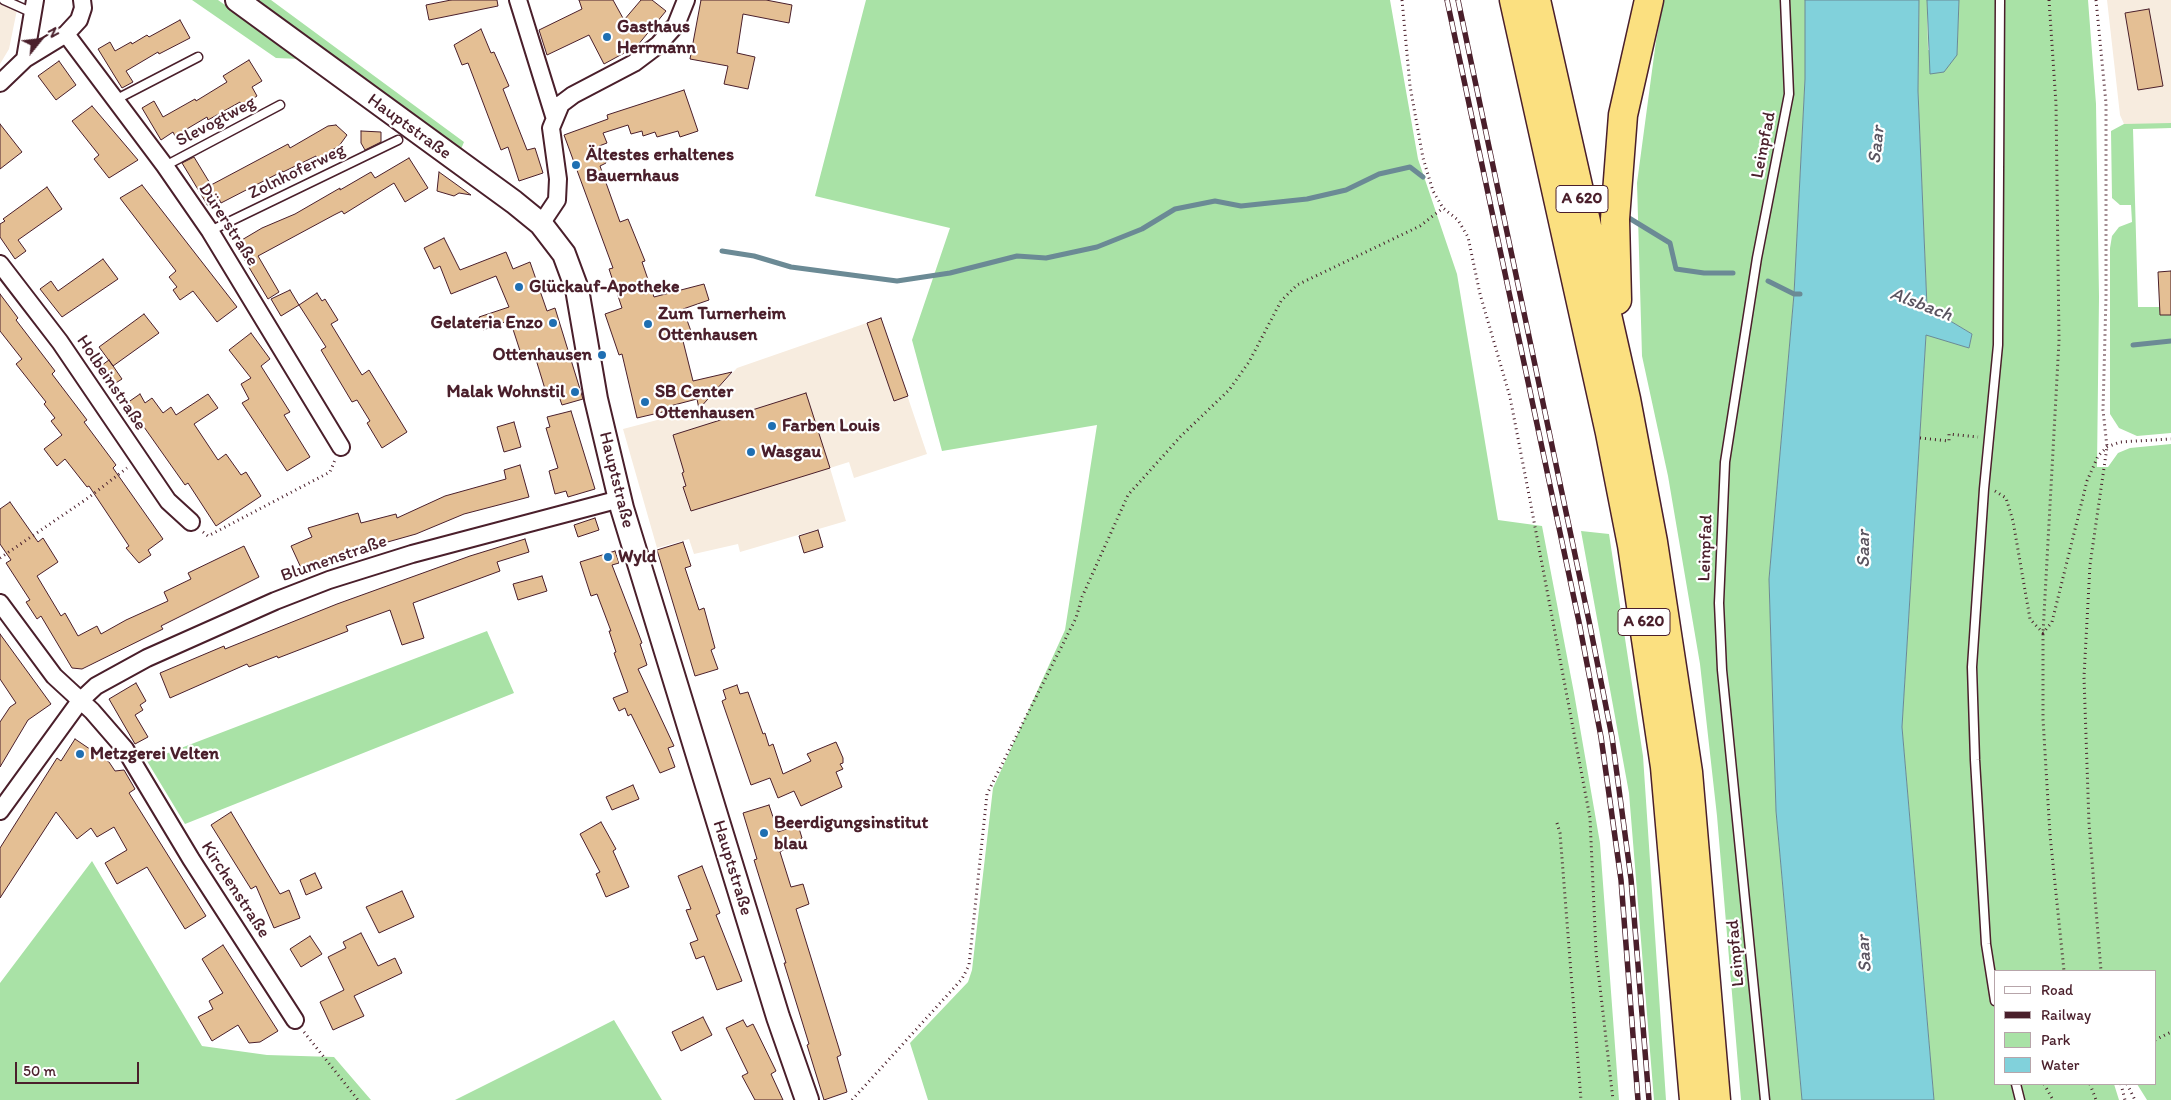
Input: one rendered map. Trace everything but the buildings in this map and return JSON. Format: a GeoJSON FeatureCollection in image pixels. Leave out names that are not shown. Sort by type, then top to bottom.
{"type":"FeatureCollection","features":[{"type":"Feature","properties":{"kind":"highway","name":"A 620"},"geometry":{"type":"LineString","coordinates":[[1514,0],[1608,424],[1632,545],[1665,767],[1694,1100]]}},
{"type":"Feature","properties":{"kind":"highway","name":"A 620"},"geometry":{"type":"LineString","coordinates":[[1536,0],[1626,399],[1653,542],[1688,772],[1716,1100]]}},
{"type":"Feature","properties":{"kind":"highway"},"geometry":{"type":"LineString","coordinates":[[1626,399],[1616,290],[1615,210],[1627,92],[1649,0]]}},
{"type":"Feature","properties":{"kind":"main road","name":"Hauptstraße"},"geometry":{"type":"LineString","coordinates":[[237,0],[514,202],[541,224],[559,245],[574,278],[596,399],[620,499],[775,1008],[807,1100]]}},
{"type":"Feature","properties":{"kind":"street"},"geometry":{"type":"LineString","coordinates":[[0,83],[25,59],[66,34],[79,20],[83,8],[82,0]]}},
{"type":"Feature","properties":{"kind":"street"},"geometry":{"type":"LineString","coordinates":[[518,0],[554,116]]}},
{"type":"Feature","properties":{"kind":"street"},"geometry":{"type":"LineString","coordinates":[[541,224],[555,205],[559,189],[551,128],[554,116],[561,104],[573,95],[634,63],[658,46],[676,25],[686,0]]}},
{"type":"Feature","properties":{"kind":"street"},"geometry":{"type":"LineString","coordinates":[[25,59],[34,6]]}},
{"type":"Feature","properties":{"kind":"street","name":"Dürerstraße"},"geometry":{"type":"LineString","coordinates":[[66,34],[165,166],[210,231],[341,447]]}},
{"type":"Feature","properties":{"kind":"street","name":"Holbeinstraße"},"geometry":{"type":"LineString","coordinates":[[0,264],[60,342],[168,502],[191,522]]}},
{"type":"Feature","properties":{"kind":"street","name":"Blumenstraße"},"geometry":{"type":"LineString","coordinates":[[0,811],[80,701],[96,686],[147,658],[275,601],[329,580],[412,554],[620,499]]}},
{"type":"Feature","properties":{"kind":"street","name":"Kirchenstraße"},"geometry":{"type":"LineString","coordinates":[[0,603],[54,676],[92,711],[125,749],[191,859],[295,1020]]}},
{"type":"Feature","properties":{"kind":"lane"},"geometry":{"type":"LineString","coordinates":[[4,0],[34,6]]}},
{"type":"Feature","properties":{"kind":"lane","name":"Leinpfad"},"geometry":{"type":"LineString","coordinates":[[1765,1100],[1722,670],[1719,603],[1725,462],[1758,258],[1789,94],[1785,0]]}},
{"type":"Feature","properties":{"kind":"lane"},"geometry":{"type":"LineString","coordinates":[[1994,994],[1986,944],[1975,760],[1972,667],[1984,489],[1998,345],[2000,0]]}},
{"type":"Feature","properties":{"kind":"lane"},"geometry":{"type":"LineString","coordinates":[[116,100],[198,57]]}},
{"type":"Feature","properties":{"kind":"lane","name":"Slevogtweg"},"geometry":{"type":"LineString","coordinates":[[165,166],[280,105]]}},
{"type":"Feature","properties":{"kind":"lane","name":"Zolnhoferweg"},"geometry":{"type":"LineString","coordinates":[[210,231],[398,140]]}},
{"type":"Feature","properties":{"kind":"lane"},"geometry":{"type":"LineString","coordinates":[[2016,1085],[2020,1100]]}},
{"type":"Feature","properties":{"kind":"path"},"geometry":{"type":"LineString","coordinates":[[1402,0],[1410,86],[1423,158],[1434,191],[1443,208],[1458,220],[1468,237],[1480,294],[1510,397],[1529,495],[1590,818],[1596,952],[1613,1100]]}},
{"type":"Feature","properties":{"kind":"path"},"geometry":{"type":"LineString","coordinates":[[2049,0],[2056,104],[2059,341],[2043,633],[2044,748],[2050,834],[2064,970]]}},
{"type":"Feature","properties":{"kind":"path"},"geometry":{"type":"LineString","coordinates":[[2096,0],[2106,103],[2106,297],[2103,410],[2108,447],[2090,566],[2084,677],[2090,824],[2101,970]]}},
{"type":"Feature","properties":{"kind":"path"},"geometry":{"type":"LineString","coordinates":[[852,1100],[962,980],[969,965],[987,794],[1076,618],[1082,597],[1128,495],[1181,436],[1230,390],[1249,362],[1280,301],[1297,285],[1420,226],[1443,208]]}},
{"type":"Feature","properties":{"kind":"path"},"geometry":{"type":"LineString","coordinates":[[1920,438],[1949,441],[1949,434],[1990,438]]}},
{"type":"Feature","properties":{"kind":"path"},"geometry":{"type":"LineString","coordinates":[[2043,633],[2052,622],[2087,482],[2098,456],[2108,447],[2120,442],[2171,439]]}},
{"type":"Feature","properties":{"kind":"path"},"geometry":{"type":"LineString","coordinates":[[0,558],[88,498],[139,459]]}},
{"type":"Feature","properties":{"kind":"path"},"geometry":{"type":"LineString","coordinates":[[208,536],[330,472]]}},
{"type":"Feature","properties":{"kind":"path"},"geometry":{"type":"LineString","coordinates":[[1984,489],[1998,492],[2006,498],[2030,619],[2043,633]]}},
{"type":"Feature","properties":{"kind":"path"},"geometry":{"type":"LineString","coordinates":[[1557,823],[1560,833],[1581,1100]]}},
{"type":"Feature","properties":{"kind":"path"},"geometry":{"type":"LineString","coordinates":[[295,1020],[358,1100]]}},
{"type":"Feature","properties":{"kind":"path"},"geometry":{"type":"LineString","coordinates":[[2156,1040],[2171,1032]]}},
{"type":"Feature","properties":{"kind":"path"},"geometry":{"type":"LineString","coordinates":[[2045,1085],[2053,1100]]}},
{"type":"Feature","properties":{"kind":"path"},"geometry":{"type":"LineString","coordinates":[[2090,1085],[2096,1100]]}},
{"type":"Feature","properties":{"kind":"path"},"geometry":{"type":"LineString","coordinates":[[2121,1085],[2125,1100]]}},
{"type":"Feature","properties":{"kind":"path"},"geometry":{"type":"LineString","coordinates":[[2128,1085],[2135,1100]]}},
{"type":"Feature","properties":{"kind":"shaded area"},"geometry":{"type":"Polygon","coordinates":[[[0,0],[19,0],[9,49],[0,64],[0,0]]]}},
{"type":"Feature","properties":{"kind":"shaded area"},"geometry":{"type":"Polygon","coordinates":[[[2107,0],[2171,0],[2171,128],[2133,129],[2124,124],[2120,115],[2107,0]]]}},
{"type":"Feature","properties":{"kind":"shaded area"},"geometry":{"type":"Polygon","coordinates":[[[881,318],[927,454],[854,478],[849,462],[830,468],[846,521],[740,552],[738,544],[694,554],[689,539],[657,548],[623,429],[699,409],[737,368],[881,318]]]}},
{"type":"Feature","properties":{"kind":"green space"},"geometry":{"type":"Polygon","coordinates":[[[192,0],[218,0],[301,59],[276,58],[192,0]]]}},
{"type":"Feature","properties":{"kind":"green space"},"geometry":{"type":"Polygon","coordinates":[[[258,0],[271,0],[464,142],[461,149],[258,0]]]}},
{"type":"Feature","properties":{"kind":"green space"},"geometry":{"type":"Polygon","coordinates":[[[866,0],[1390,0],[1418,159],[1457,274],[1498,520],[1542,526],[1600,843],[1619,1100],[928,1100],[910,1043],[968,982],[972,970],[993,788],[1065,630],[1097,425],[942,451],[912,340],[950,228],[815,196],[866,0]]]}},
{"type":"Feature","properties":{"kind":"green space"},"geometry":{"type":"Polygon","coordinates":[[[1664,0],[1805,0],[1805,79],[1794,294],[1769,579],[1776,811],[1802,1100],[1741,1100],[1717,816],[1700,664],[1668,476],[1642,356],[1637,183],[1656,41],[1664,0]]]}},
{"type":"Feature","properties":{"kind":"green space"},"geometry":{"type":"Polygon","coordinates":[[[1919,0],[1927,0],[1928,50],[1957,55],[1959,0],[2088,0],[2096,104],[2099,297],[2097,467],[2108,467],[2118,453],[2130,448],[2171,444],[2171,1100],[2147,1100],[2138,1085],[2156,1085],[2156,970],[1994,970],[1994,1085],[2114,1085],[2119,1100],[1934,1100],[1902,727],[1926,334],[1969,348],[1972,334],[1927,307],[1918,91],[1919,0]]]}},
{"type":"Feature","properties":{"kind":"green space"},"geometry":{"type":"Polygon","coordinates":[[[2171,123],[2171,128],[2133,129],[2138,307],[2171,307],[2171,433],[2137,436],[2119,428],[2110,414],[2110,248],[2112,236],[2119,227],[2132,222],[2131,205],[2120,205],[2112,198],[2111,131],[2124,124],[2171,123]]]}},
{"type":"Feature","properties":{"kind":"green space"},"geometry":{"type":"Polygon","coordinates":[[[1581,531],[1609,534],[1643,756],[1666,1100],[1654,1100],[1629,793],[1581,531]]]}},
{"type":"Feature","properties":{"kind":"green space"},"geometry":{"type":"Polygon","coordinates":[[[487,631],[514,693],[185,824],[147,761],[487,631]]]}},
{"type":"Feature","properties":{"kind":"green space"},"geometry":{"type":"Polygon","coordinates":[[[92,861],[202,1046],[267,1055],[334,1057],[371,1100],[0,1100],[0,983],[92,861]]]}},
{"type":"Feature","properties":{"kind":"green space"},"geometry":{"type":"Polygon","coordinates":[[[614,1020],[662,1100],[455,1100],[561,1047],[614,1020]]]}},
{"type":"Feature","properties":{"kind":"water","name":"Saar"},"geometry":{"type":"Polygon","coordinates":[[[1805,0],[1919,0],[1918,91],[1927,307],[1972,334],[1969,348],[1926,335],[1902,727],[1934,1100],[1802,1100],[1776,811],[1769,579],[1794,294],[1805,79],[1805,0]]]}},
{"type":"Feature","properties":{"kind":"water"},"geometry":{"type":"Polygon","coordinates":[[[1927,0],[1959,0],[1957,55],[1944,72],[1930,74],[1927,0]]]}},
{"type":"Feature","properties":{"kind":"waterway"},"geometry":{"type":"LineString","coordinates":[[722,251],[754,256],[791,267],[897,281],[950,273],[1017,256],[1046,258],[1097,247],[1142,229],[1175,209],[1215,201],[1241,206],[1307,199],[1346,190],[1379,174],[1410,167],[1423,177]]}},
{"type":"Feature","properties":{"kind":"waterway"},"geometry":{"type":"LineString","coordinates":[[1629,218],[1670,243],[1676,269],[1704,273],[1733,273]]}},
{"type":"Feature","properties":{"kind":"waterway"},"geometry":{"type":"LineString","coordinates":[[1768,281],[1794,294],[1800,294]]}},
{"type":"Feature","properties":{"kind":"waterway","name":"Alsbach"},"geometry":{"type":"LineString","coordinates":[[2133,345],[2171,341]]}},
{"type":"Feature","properties":{"kind":"railway"},"geometry":{"type":"LineString","coordinates":[[1447,0],[1579,622],[1601,737],[1621,880],[1638,1100]]}},
{"type":"Feature","properties":{"kind":"railway"},"geometry":{"type":"LineString","coordinates":[[1458,0],[1612,737],[1631,879],[1649,1100]]}},
{"type":"Feature","properties":{"kind":"place","name":"Gasthaus Herrmann"},"geometry":{"type":"Point","coordinates":[607,37]}},
{"type":"Feature","properties":{"kind":"place","name":"Ältestes erhaltenes Bauernhaus"},"geometry":{"type":"Point","coordinates":[576,165]}},
{"type":"Feature","properties":{"kind":"place","name":"Glückauf-Apotheke"},"geometry":{"type":"Point","coordinates":[519,287]}},
{"type":"Feature","properties":{"kind":"place","name":"Gelateria Enzo"},"geometry":{"type":"Point","coordinates":[553,323]}},
{"type":"Feature","properties":{"kind":"place","name":"Zum Turnerheim Ottenhausen"},"geometry":{"type":"Point","coordinates":[648,324]}},
{"type":"Feature","properties":{"kind":"place","name":"Ottenhausen"},"geometry":{"type":"Point","coordinates":[602,355]}},
{"type":"Feature","properties":{"kind":"place","name":"Malak Wohnstil"},"geometry":{"type":"Point","coordinates":[575,392]}},
{"type":"Feature","properties":{"kind":"place","name":"SB Center Ottenhausen"},"geometry":{"type":"Point","coordinates":[645,402]}},
{"type":"Feature","properties":{"kind":"place","name":"Farben Louis"},"geometry":{"type":"Point","coordinates":[772,426]}},
{"type":"Feature","properties":{"kind":"place","name":"Wasgau"},"geometry":{"type":"Point","coordinates":[751,452]}},
{"type":"Feature","properties":{"kind":"place","name":"Wyld"},"geometry":{"type":"Point","coordinates":[608,557]}},
{"type":"Feature","properties":{"kind":"place","name":"Metzgerei Velten"},"geometry":{"type":"Point","coordinates":[80,754]}},
{"type":"Feature","properties":{"kind":"place","name":"Beerdigungsinstitut blau"},"geometry":{"type":"Point","coordinates":[764,833]}}]}
